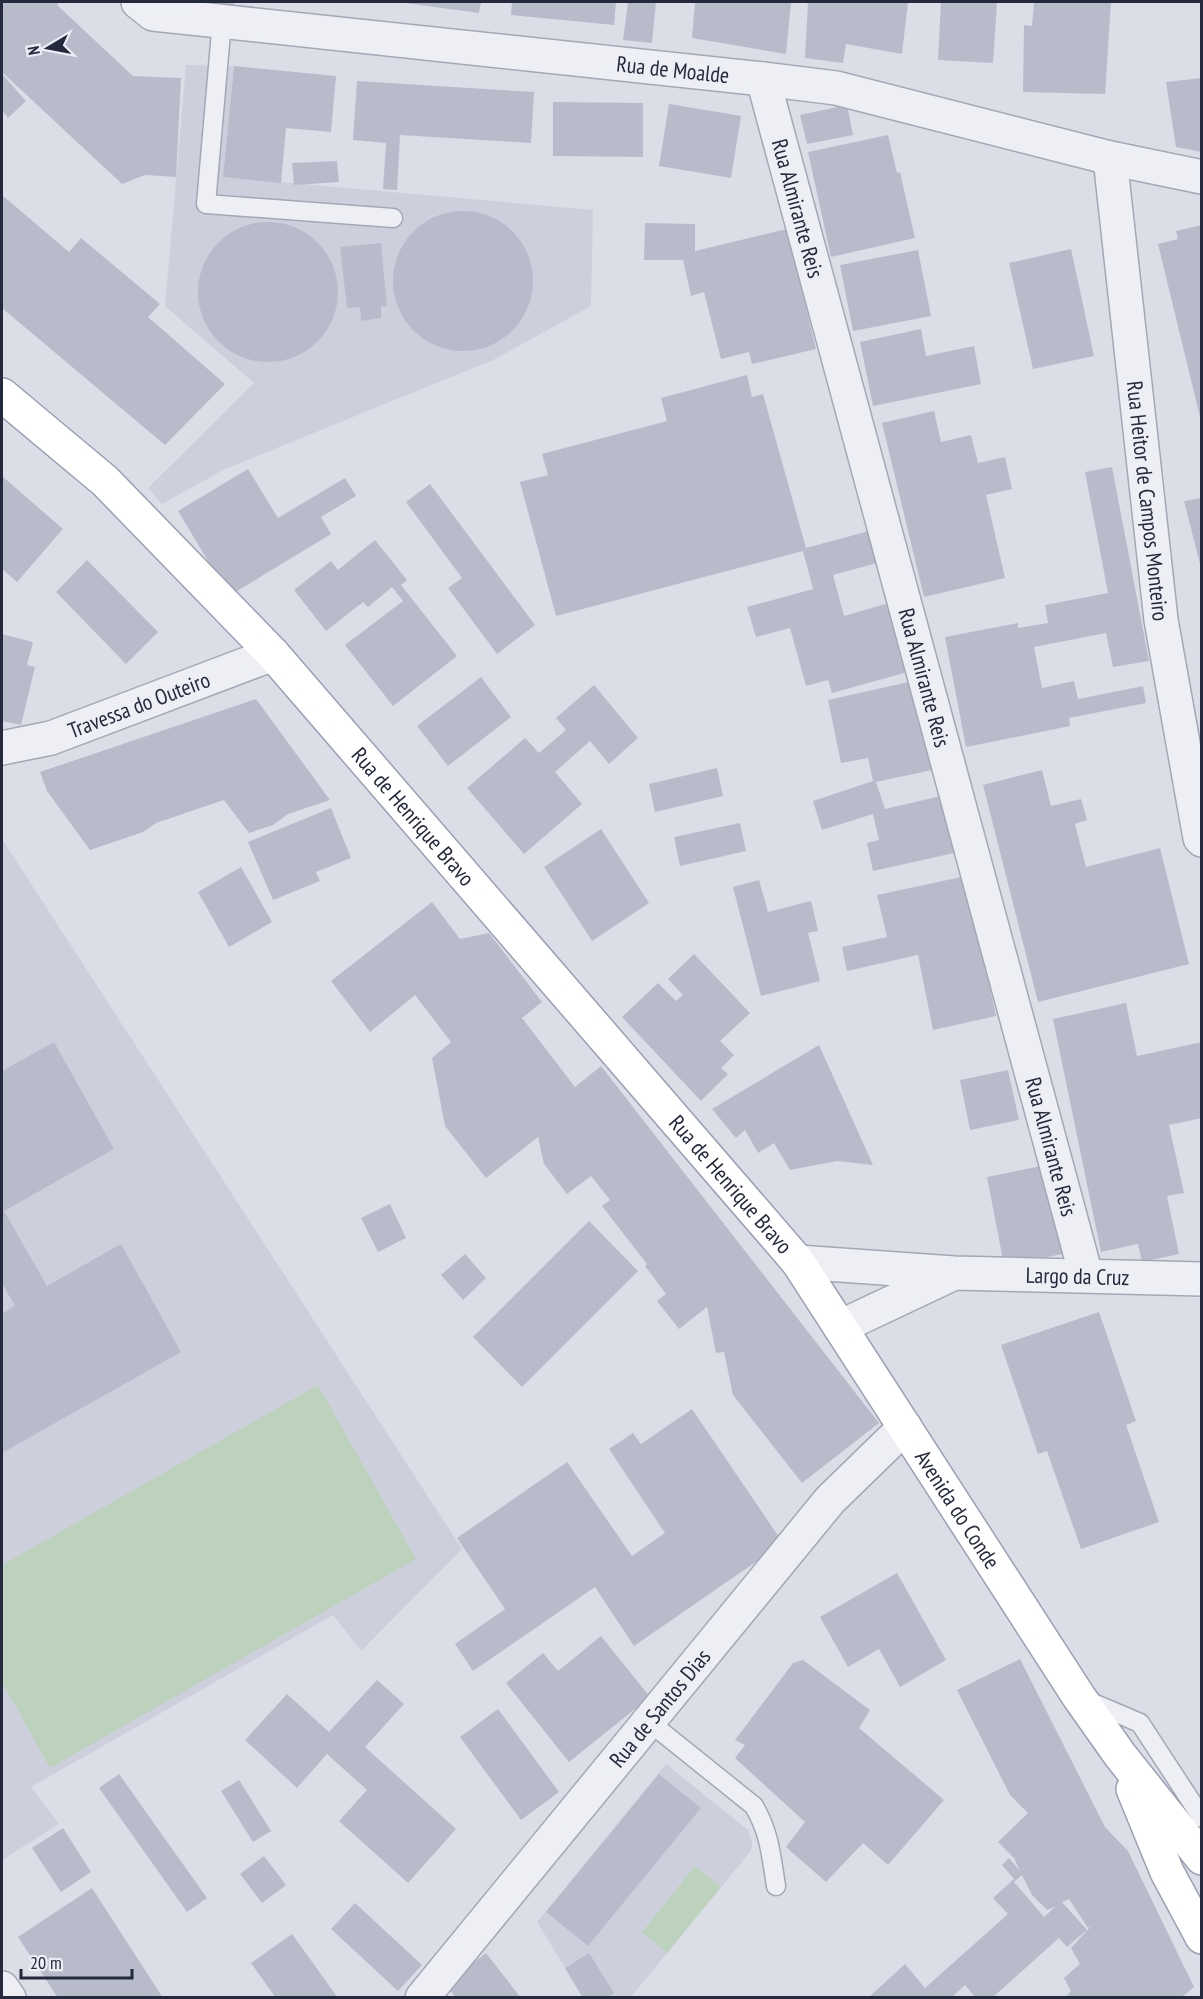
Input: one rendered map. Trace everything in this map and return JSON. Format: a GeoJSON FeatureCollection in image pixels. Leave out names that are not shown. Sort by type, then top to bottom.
{"type":"FeatureCollection","features":[{"type":"Feature","properties":{"kind":"main road","name":"Rua de Henrique Bravo"},"geometry":{"type":"LineString","coordinates":[[2,395],[105,481],[273,654],[798,1262]]}},
{"type":"Feature","properties":{"kind":"main road","name":"Avenida do Conde"},"geometry":{"type":"LineString","coordinates":[[798,1262],[1079,1697],[1120,1755],[1202,1858]]}},
{"type":"Feature","properties":{"kind":"main road","name":"Avenida do Conde"},"geometry":{"type":"LineString","coordinates":[[1120,1755],[1167,1872],[1202,1937]]}},
{"type":"Feature","properties":{"kind":"street","name":"Rua de Moalde"},"geometry":{"type":"LineString","coordinates":[[149,6],[222,21],[836,88],[1110,158],[1202,177]]}},
{"type":"Feature","properties":{"kind":"street","name":"Rua Almirante Reis"},"geometry":{"type":"LineString","coordinates":[[763,79],[1086,1275]]}},
{"type":"Feature","properties":{"kind":"street","name":"Rua Heitor de Campos Monteiro"},"geometry":{"type":"LineString","coordinates":[[1110,158],[1161,620],[1202,840]]}},
{"type":"Feature","properties":{"kind":"street","name":"Travessa do Outeiro"},"geometry":{"type":"LineString","coordinates":[[2,748],[51,738],[273,654]]}},
{"type":"Feature","properties":{"kind":"street","name":"Largo da Cruz"},"geometry":{"type":"LineString","coordinates":[[798,1262],[954,1273],[1202,1279]]}},
{"type":"Feature","properties":{"kind":"street","name":"Largo da Cruz"},"geometry":{"type":"LineString","coordinates":[[840,1327],[954,1273]]}},
{"type":"Feature","properties":{"kind":"street","name":"Rua de Santos Dias"},"geometry":{"type":"LineString","coordinates":[[422,1998],[830,1500],[905,1428]]}},
{"type":"Feature","properties":{"kind":"street","name":"Avenida do Conde"},"geometry":{"type":"LineString","coordinates":[[1167,1872],[1202,1911]]}},
{"type":"Feature","properties":{"kind":"street"},"geometry":{"type":"LineString","coordinates":[[2,1988],[9,1998]]}},
{"type":"Feature","properties":{"kind":"lane"},"geometry":{"type":"LineString","coordinates":[[222,21],[206,204],[393,218]]}},
{"type":"Feature","properties":{"kind":"lane"},"geometry":{"type":"LineString","coordinates":[[1079,1697],[1140,1723],[1202,1818]]}},
{"type":"Feature","properties":{"kind":"lane"},"geometry":{"type":"LineString","coordinates":[[648,1721],[754,1806],[764,1823],[770,1841],[776,1886]]}},
{"type":"Feature","properties":{"kind":"shaded area"},"geometry":{"type":"Polygon","coordinates":[[[186,65],[234,66],[223,177],[593,210],[591,306],[493,360],[225,469],[162,504],[148,488],[254,383],[165,306],[186,65]]]}},
{"type":"Feature","properties":{"kind":"shaded area"},"geometry":{"type":"Polygon","coordinates":[[[2,839],[462,1549],[361,1651],[333,1615],[31,1787],[59,1824],[2,1860],[2,839]]]}},
{"type":"Feature","properties":{"kind":"shaded area"},"geometry":{"type":"Polygon","coordinates":[[[666,1764],[748,1830],[752,1847],[631,1997],[583,1997],[537,1922],[666,1764]]]}},
{"type":"Feature","properties":{"kind":"green space"},"geometry":{"type":"Polygon","coordinates":[[[318,1385],[416,1559],[50,1768],[2,1682],[2,1565],[318,1385]]]}},
{"type":"Feature","properties":{"kind":"green space"},"geometry":{"type":"Polygon","coordinates":[[[695,1866],[721,1887],[667,1953],[642,1932],[695,1866]]]}},
{"type":"Feature","properties":{"kind":"building"},"geometry":{"type":"Polygon","coordinates":[[[2,2],[60,2],[57,5],[133,76],[181,78],[176,177],[145,175],[122,184],[2,72],[2,2]]]}},
{"type":"Feature","properties":{"kind":"building"},"geometry":{"type":"Polygon","coordinates":[[[213,2],[234,2],[233,6],[213,2]]]}},
{"type":"Feature","properties":{"kind":"building"},"geometry":{"type":"Polygon","coordinates":[[[405,2],[481,2],[479,13],[405,2]]]}},
{"type":"Feature","properties":{"kind":"building"},"geometry":{"type":"Polygon","coordinates":[[[512,2],[616,2],[614,25],[511,15],[512,2]]]}},
{"type":"Feature","properties":{"kind":"building"},"geometry":{"type":"Polygon","coordinates":[[[628,2],[656,2],[652,43],[623,40],[628,2]]]}},
{"type":"Feature","properties":{"kind":"building"},"geometry":{"type":"Polygon","coordinates":[[[695,2],[791,2],[786,54],[692,38],[695,2]]]}},
{"type":"Feature","properties":{"kind":"building"},"geometry":{"type":"Polygon","coordinates":[[[808,2],[908,2],[902,54],[846,44],[843,63],[805,58],[808,2]]]}},
{"type":"Feature","properties":{"kind":"building"},"geometry":{"type":"Polygon","coordinates":[[[941,2],[997,2],[993,63],[938,60],[941,2]]]}},
{"type":"Feature","properties":{"kind":"building"},"geometry":{"type":"Polygon","coordinates":[[[1034,2],[1111,2],[1105,94],[1023,92],[1024,25],[1032,26],[1034,2]]]}},
{"type":"Feature","properties":{"kind":"building"},"geometry":{"type":"Polygon","coordinates":[[[234,66],[336,76],[331,132],[286,128],[281,183],[223,177],[234,66]]]}},
{"type":"Feature","properties":{"kind":"building"},"geometry":{"type":"Polygon","coordinates":[[[2,74],[26,101],[8,118],[2,110],[2,74]]]}},
{"type":"Feature","properties":{"kind":"building"},"geometry":{"type":"Polygon","coordinates":[[[1202,78],[1202,152],[1176,147],[1166,82],[1202,78]]]}},
{"type":"Feature","properties":{"kind":"building"},"geometry":{"type":"Polygon","coordinates":[[[357,81],[534,92],[531,143],[400,135],[397,190],[383,189],[386,143],[353,140],[357,81]]]}},
{"type":"Feature","properties":{"kind":"building"},"geometry":{"type":"Polygon","coordinates":[[[553,102],[643,103],[643,157],[553,156],[553,102]]]}},
{"type":"Feature","properties":{"kind":"building"},"geometry":{"type":"Polygon","coordinates":[[[669,104],[741,116],[731,178],[659,166],[669,104]]]}},
{"type":"Feature","properties":{"kind":"building"},"geometry":{"type":"Polygon","coordinates":[[[847,105],[853,135],[807,144],[800,115],[847,105]]]}},
{"type":"Feature","properties":{"kind":"building"},"geometry":{"type":"Polygon","coordinates":[[[888,135],[897,173],[900,172],[915,238],[831,257],[808,152],[888,135]]]}},
{"type":"Feature","properties":{"kind":"building"},"geometry":{"type":"Polygon","coordinates":[[[337,161],[339,182],[294,185],[292,163],[337,161]]]}},
{"type":"Feature","properties":{"kind":"building"},"geometry":{"type":"Polygon","coordinates":[[[2,195],[69,252],[81,238],[160,304],[148,317],[225,384],[165,445],[2,308],[2,195]]]}},
{"type":"Feature","properties":{"kind":"building"},"geometry":{"type":"Polygon","coordinates":[[[463,211],[490,216],[512,232],[528,254],[533,281],[528,308],[512,330],[490,346],[463,351],[436,346],[414,330],[398,308],[393,281],[398,254],[414,232],[436,216],[463,211]]]}},
{"type":"Feature","properties":{"kind":"building"},"geometry":{"type":"Polygon","coordinates":[[[268,222],[295,228],[307,234],[317,243],[326,253],[332,265],[338,292],[332,319],[326,331],[317,341],[307,350],[295,356],[268,362],[241,356],[229,350],[219,341],[210,331],[204,319],[198,292],[204,265],[210,253],[219,243],[229,234],[241,228],[268,222]]]}},
{"type":"Feature","properties":{"kind":"building"},"geometry":{"type":"Polygon","coordinates":[[[645,223],[695,224],[695,251],[787,229],[816,349],[752,364],[749,352],[721,359],[704,292],[691,296],[683,260],[644,260],[645,223]]]}},
{"type":"Feature","properties":{"kind":"building"},"geometry":{"type":"Polygon","coordinates":[[[1202,225],[1201,421],[1158,244],[1178,239],[1176,231],[1202,225]]]}},
{"type":"Feature","properties":{"kind":"building"},"geometry":{"type":"Polygon","coordinates":[[[381,243],[387,306],[381,306],[381,318],[361,321],[360,307],[347,308],[340,247],[381,243]]]}},
{"type":"Feature","properties":{"kind":"building"},"geometry":{"type":"Polygon","coordinates":[[[1071,249],[1094,356],[1033,369],[1009,263],[1071,249]]]}},
{"type":"Feature","properties":{"kind":"building"},"geometry":{"type":"Polygon","coordinates":[[[918,250],[931,316],[853,331],[840,265],[918,250]]]}},
{"type":"Feature","properties":{"kind":"building"},"geometry":{"type":"Polygon","coordinates":[[[921,329],[926,356],[974,346],[981,384],[873,406],[860,342],[921,329]]]}},
{"type":"Feature","properties":{"kind":"building"},"geometry":{"type":"Polygon","coordinates":[[[747,375],[752,397],[763,394],[806,548],[869,531],[877,563],[833,575],[844,616],[889,603],[908,672],[832,693],[828,680],[806,686],[790,628],[756,637],[747,607],[813,589],[803,551],[556,616],[520,482],[548,475],[542,454],[667,421],[661,398],[747,375]]]}},
{"type":"Feature","properties":{"kind":"building"},"geometry":{"type":"Polygon","coordinates":[[[934,411],[941,442],[971,435],[978,463],[1005,457],[1012,489],[986,495],[1005,578],[924,597],[882,423],[934,411]]]}},
{"type":"Feature","properties":{"kind":"building"},"geometry":{"type":"Polygon","coordinates":[[[1112,467],[1149,661],[1113,667],[1106,633],[1034,647],[1042,688],[1074,681],[1078,699],[1143,686],[1146,703],[1069,718],[1070,726],[966,747],[945,637],[1018,623],[1018,628],[1048,623],[1045,605],[1108,593],[1085,472],[1112,467]]]}},
{"type":"Feature","properties":{"kind":"building"},"geometry":{"type":"Polygon","coordinates":[[[248,469],[278,518],[345,478],[356,496],[321,517],[331,534],[229,596],[178,511],[248,469]]]}},
{"type":"Feature","properties":{"kind":"building"},"geometry":{"type":"Polygon","coordinates":[[[2,476],[63,529],[17,582],[2,569],[2,476]]]}},
{"type":"Feature","properties":{"kind":"building"},"geometry":{"type":"Polygon","coordinates":[[[430,484],[535,625],[497,654],[448,588],[462,578],[406,502],[430,484]]]}},
{"type":"Feature","properties":{"kind":"building"},"geometry":{"type":"Polygon","coordinates":[[[1202,498],[1202,568],[1201,568],[1184,501],[1202,498]]]}},
{"type":"Feature","properties":{"kind":"building"},"geometry":{"type":"Polygon","coordinates":[[[375,540],[407,580],[401,585],[457,656],[393,706],[345,645],[403,601],[392,587],[368,607],[363,602],[326,631],[294,590],[331,561],[338,570],[375,540]]]}},
{"type":"Feature","properties":{"kind":"building"},"geometry":{"type":"Polygon","coordinates":[[[87,560],[158,632],[126,664],[56,592],[87,560]]]}},
{"type":"Feature","properties":{"kind":"building"},"geometry":{"type":"Polygon","coordinates":[[[2,634],[33,642],[27,665],[35,667],[21,725],[2,721],[2,634]]]}},
{"type":"Feature","properties":{"kind":"building"},"geometry":{"type":"Polygon","coordinates":[[[481,677],[511,717],[448,766],[417,726],[481,677]]]}},
{"type":"Feature","properties":{"kind":"building"},"geometry":{"type":"Polygon","coordinates":[[[913,681],[932,770],[876,782],[885,809],[941,796],[954,853],[873,871],[867,843],[879,840],[873,814],[822,830],[813,801],[873,781],[868,758],[841,763],[828,700],[913,681]]]}},
{"type":"Feature","properties":{"kind":"building"},"geometry":{"type":"Polygon","coordinates":[[[594,685],[638,738],[609,764],[590,741],[555,772],[582,804],[524,854],[467,788],[525,738],[539,753],[566,730],[556,718],[594,685]]]}},
{"type":"Feature","properties":{"kind":"building"},"geometry":{"type":"Polygon","coordinates":[[[256,699],[330,800],[288,814],[273,825],[249,833],[224,800],[156,823],[143,832],[90,850],[47,791],[40,772],[256,699]]]}},
{"type":"Feature","properties":{"kind":"building"},"geometry":{"type":"Polygon","coordinates":[[[717,768],[723,796],[655,812],[649,784],[717,768]]]}},
{"type":"Feature","properties":{"kind":"building"},"geometry":{"type":"Polygon","coordinates":[[[1042,770],[1051,806],[1081,799],[1087,820],[1075,824],[1086,867],[1160,848],[1189,964],[1038,1002],[983,785],[1042,770]]]}},
{"type":"Feature","properties":{"kind":"building"},"geometry":{"type":"Polygon","coordinates":[[[331,808],[351,858],[316,872],[320,881],[273,900],[248,842],[331,808]]]}},
{"type":"Feature","properties":{"kind":"building"},"geometry":{"type":"Polygon","coordinates":[[[740,823],[746,851],[680,866],[674,837],[740,823]]]}},
{"type":"Feature","properties":{"kind":"building"},"geometry":{"type":"Polygon","coordinates":[[[601,829],[649,903],[592,941],[544,867],[601,829]]]}},
{"type":"Feature","properties":{"kind":"building"},"geometry":{"type":"Polygon","coordinates":[[[241,867],[272,922],[229,947],[198,892],[241,867]]]}},
{"type":"Feature","properties":{"kind":"building"},"geometry":{"type":"Polygon","coordinates":[[[966,876],[996,1016],[933,1030],[918,955],[847,971],[842,947],[887,937],[877,895],[966,876]]]}},
{"type":"Feature","properties":{"kind":"building"},"geometry":{"type":"Polygon","coordinates":[[[759,880],[768,912],[811,901],[818,931],[808,933],[820,981],[761,996],[733,887],[759,880]]]}},
{"type":"Feature","properties":{"kind":"building"},"geometry":{"type":"Polygon","coordinates":[[[432,902],[460,939],[489,933],[542,1002],[522,1018],[575,1087],[601,1066],[879,1423],[802,1483],[733,1395],[724,1352],[716,1353],[707,1307],[679,1329],[657,1301],[666,1294],[645,1266],[647,1264],[602,1206],[610,1200],[591,1176],[567,1194],[544,1164],[538,1137],[486,1178],[445,1126],[432,1058],[451,1042],[415,995],[370,1032],[331,981],[432,902]]]}},
{"type":"Feature","properties":{"kind":"building"},"geometry":{"type":"Polygon","coordinates":[[[694,954],[750,1013],[720,1041],[734,1055],[721,1068],[728,1074],[701,1101],[622,1017],[658,983],[676,1001],[683,995],[668,979],[694,954]]]}},
{"type":"Feature","properties":{"kind":"building"},"geometry":{"type":"Polygon","coordinates":[[[1126,1003],[1137,1056],[1202,1042],[1202,1118],[1169,1125],[1184,1193],[1167,1196],[1179,1254],[1142,1262],[1138,1244],[1101,1252],[1053,1019],[1126,1003]]]}},
{"type":"Feature","properties":{"kind":"building"},"geometry":{"type":"Polygon","coordinates":[[[54,1042],[114,1149],[4,1211],[47,1286],[121,1244],[181,1352],[2,1453],[2,1314],[15,1306],[2,1283],[2,1071],[54,1042]]]}},
{"type":"Feature","properties":{"kind":"building"},"geometry":{"type":"Polygon","coordinates":[[[819,1045],[873,1165],[837,1161],[790,1170],[774,1143],[758,1153],[745,1130],[736,1138],[712,1109],[819,1045]]]}},
{"type":"Feature","properties":{"kind":"building"},"geometry":{"type":"Polygon","coordinates":[[[1008,1070],[1019,1120],[970,1130],[960,1080],[1008,1070]]]}},
{"type":"Feature","properties":{"kind":"building"},"geometry":{"type":"Polygon","coordinates":[[[1046,1165],[1063,1254],[1004,1265],[987,1177],[1046,1165]]]}},
{"type":"Feature","properties":{"kind":"building"},"geometry":{"type":"Polygon","coordinates":[[[390,1204],[406,1238],[378,1252],[361,1218],[390,1204]]]}},
{"type":"Feature","properties":{"kind":"building"},"geometry":{"type":"Polygon","coordinates":[[[589,1221],[638,1271],[522,1387],[473,1337],[589,1221]]]}},
{"type":"Feature","properties":{"kind":"building"},"geometry":{"type":"Polygon","coordinates":[[[465,1254],[486,1278],[463,1300],[441,1275],[465,1254]]]}},
{"type":"Feature","properties":{"kind":"building"},"geometry":{"type":"Polygon","coordinates":[[[1099,1312],[1136,1421],[1126,1425],[1159,1522],[1081,1549],[1047,1451],[1038,1454],[1001,1345],[1099,1312]]]}},
{"type":"Feature","properties":{"kind":"building"},"geometry":{"type":"Polygon","coordinates":[[[692,1409],[783,1543],[634,1646],[595,1587],[473,1671],[455,1644],[505,1609],[457,1538],[567,1462],[632,1556],[665,1533],[609,1449],[633,1433],[641,1444],[692,1409]]]}},
{"type":"Feature","properties":{"kind":"building"},"geometry":{"type":"Polygon","coordinates":[[[897,1573],[946,1660],[900,1687],[879,1649],[848,1667],[820,1617],[897,1573]]]}},
{"type":"Feature","properties":{"kind":"building"},"geometry":{"type":"Polygon","coordinates":[[[601,1636],[650,1697],[569,1762],[506,1683],[543,1653],[558,1671],[601,1636]]]}},
{"type":"Feature","properties":{"kind":"building"},"geometry":{"type":"Polygon","coordinates":[[[1020,1659],[1105,1827],[1128,1851],[1194,1987],[1181,1998],[1065,1998],[1071,1991],[1064,1978],[1080,1964],[1071,1948],[1091,1926],[1088,1928],[1069,1899],[1062,1902],[1087,1930],[1067,1947],[1059,1938],[992,1998],[976,1998],[965,1985],[951,1998],[868,1998],[905,1964],[925,1988],[1008,1914],[993,1898],[1014,1879],[1002,1865],[1009,1858],[1020,1871],[1014,1858],[998,1842],[1028,1813],[1010,1795],[957,1690],[1020,1659]],[[1022,1875],[1014,1882],[1044,1917],[1055,1907],[1047,1910],[1032,1895],[1022,1875]]]}},
{"type":"Feature","properties":{"kind":"building"},"geometry":{"type":"Polygon","coordinates":[[[803,1660],[870,1710],[859,1728],[944,1800],[888,1865],[863,1843],[826,1882],[786,1847],[805,1822],[735,1758],[745,1745],[735,1740],[793,1663],[803,1660]]]}},
{"type":"Feature","properties":{"kind":"building"},"geometry":{"type":"Polygon","coordinates":[[[377,1680],[404,1704],[365,1747],[456,1829],[408,1883],[339,1821],[367,1790],[327,1754],[297,1788],[245,1740],[287,1694],[329,1732],[377,1680]]]}},
{"type":"Feature","properties":{"kind":"building"},"geometry":{"type":"Polygon","coordinates":[[[498,1709],[559,1792],[521,1820],[460,1737],[498,1709]]]}},
{"type":"Feature","properties":{"kind":"building"},"geometry":{"type":"Polygon","coordinates":[[[119,1774],[207,1898],[187,1912],[99,1788],[119,1774]]]}},
{"type":"Feature","properties":{"kind":"building"},"geometry":{"type":"Polygon","coordinates":[[[659,1774],[701,1808],[588,1946],[546,1912],[659,1774]]]}},
{"type":"Feature","properties":{"kind":"building"},"geometry":{"type":"Polygon","coordinates":[[[239,1780],[271,1831],[253,1842],[221,1791],[239,1780]]]}},
{"type":"Feature","properties":{"kind":"building"},"geometry":{"type":"Polygon","coordinates":[[[63,1828],[91,1872],[61,1892],[32,1848],[63,1828]]]}},
{"type":"Feature","properties":{"kind":"building"},"geometry":{"type":"Polygon","coordinates":[[[264,1856],[286,1885],[262,1903],[240,1874],[264,1856]]]}},
{"type":"Feature","properties":{"kind":"building"},"geometry":{"type":"Polygon","coordinates":[[[92,1888],[163,1998],[58,1998],[18,1937],[92,1888]]]}},
{"type":"Feature","properties":{"kind":"building"},"geometry":{"type":"Polygon","coordinates":[[[355,1903],[422,1965],[398,1991],[331,1929],[355,1903]]]}},
{"type":"Feature","properties":{"kind":"building"},"geometry":{"type":"Polygon","coordinates":[[[292,1934],[338,1998],[276,1998],[251,1963],[292,1934]]]}},
{"type":"Feature","properties":{"kind":"building"},"geometry":{"type":"Polygon","coordinates":[[[486,1953],[521,1998],[456,1998],[446,1985],[486,1953]]]}},
{"type":"Feature","properties":{"kind":"building"},"geometry":{"type":"Polygon","coordinates":[[[589,1953],[614,1993],[608,1998],[583,1998],[565,1968],[589,1953]]]}}]}
